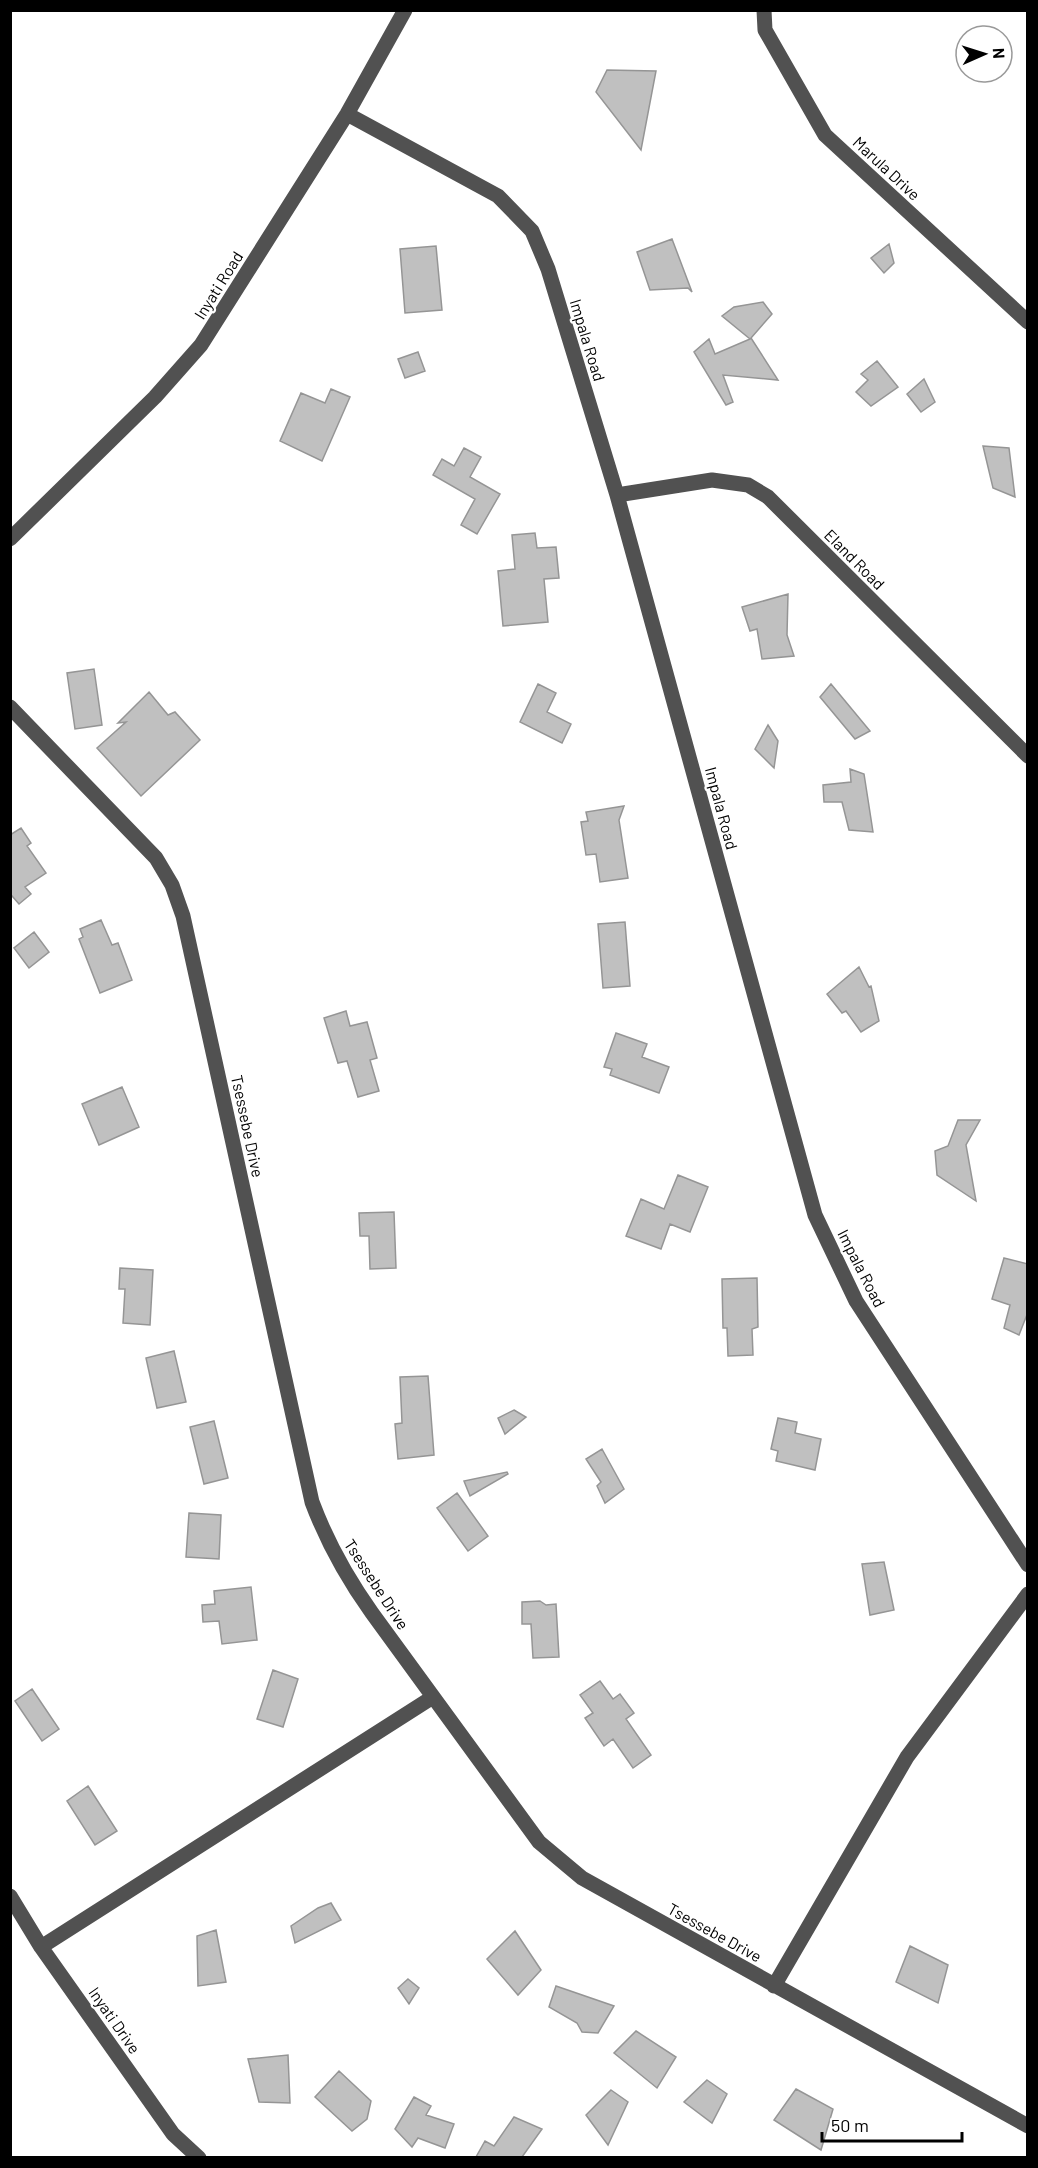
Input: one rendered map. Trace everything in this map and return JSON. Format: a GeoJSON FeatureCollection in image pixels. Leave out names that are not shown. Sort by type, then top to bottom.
{"type":"FeatureCollection","features":[{"type":"Feature","properties":{"kind":"street","name":"Inyati Road"},"geometry":{"type":"LineString","coordinates":[[10,539],[155,398],[201,345],[347,114],[405,10]]}},
{"type":"Feature","properties":{"kind":"street","name":"Marula Drive"},"geometry":{"type":"LineString","coordinates":[[764,10],[765,30],[825,135],[1028,322]]}},
{"type":"Feature","properties":{"kind":"street","name":"Impala Road"},"geometry":{"type":"LineString","coordinates":[[347,114],[498,196],[532,231],[548,269],[617,495],[815,1215],[856,1301],[1028,1565]]}},
{"type":"Feature","properties":{"kind":"street","name":"Eland Road"},"geometry":{"type":"LineString","coordinates":[[617,495],[712,480],[748,485],[768,497],[1028,756]]}},
{"type":"Feature","properties":{"kind":"street","name":"Tsessebe Drive"},"geometry":{"type":"LineString","coordinates":[[10,707],[156,858],[172,885],[186,928],[312,1502],[325,1537],[351,1583],[539,1842],[582,1878],[1028,2126]]}},
{"type":"Feature","properties":{"kind":"street"},"geometry":{"type":"LineString","coordinates":[[774,1986],[907,1757],[1028,1594]]}},
{"type":"Feature","properties":{"kind":"street"},"geometry":{"type":"LineString","coordinates":[[41,1947],[433,1697]]}},
{"type":"Feature","properties":{"kind":"street","name":"Inyati Drive"},"geometry":{"type":"LineString","coordinates":[[10,1896],[41,1947],[174,2134],[199,2157]]}},
{"type":"Feature","properties":{"kind":"building"},"geometry":{"type":"Polygon","coordinates":[[[607,70],[656,71],[641,150],[596,92],[607,70]]]}},
{"type":"Feature","properties":{"kind":"building"},"geometry":{"type":"Polygon","coordinates":[[[672,239],[692,292],[688,288],[650,290],[637,252],[672,239]]]}},
{"type":"Feature","properties":{"kind":"building"},"geometry":{"type":"Polygon","coordinates":[[[889,244],[894,263],[884,273],[871,258],[889,244]]]}},
{"type":"Feature","properties":{"kind":"building"},"geometry":{"type":"Polygon","coordinates":[[[436,246],[442,310],[405,313],[400,249],[436,246]]]}},
{"type":"Feature","properties":{"kind":"building"},"geometry":{"type":"Polygon","coordinates":[[[763,302],[772,314],[751,338],[778,380],[723,375],[733,402],[726,405],[694,352],[709,339],[715,354],[750,339],[722,316],[734,307],[763,302]]]}},
{"type":"Feature","properties":{"kind":"building"},"geometry":{"type":"Polygon","coordinates":[[[418,352],[425,371],[405,378],[398,359],[418,352]]]}},
{"type":"Feature","properties":{"kind":"building"},"geometry":{"type":"Polygon","coordinates":[[[877,361],[898,387],[871,406],[856,392],[868,380],[861,374],[877,361]]]}},
{"type":"Feature","properties":{"kind":"building"},"geometry":{"type":"Polygon","coordinates":[[[924,379],[935,402],[921,412],[907,394],[924,379]]]}},
{"type":"Feature","properties":{"kind":"building"},"geometry":{"type":"Polygon","coordinates":[[[331,389],[350,397],[322,461],[280,441],[301,393],[325,403],[331,389]]]}},
{"type":"Feature","properties":{"kind":"building"},"geometry":{"type":"Polygon","coordinates":[[[983,446],[1009,448],[1015,497],[993,488],[983,446]]]}},
{"type":"Feature","properties":{"kind":"building"},"geometry":{"type":"Polygon","coordinates":[[[464,448],[481,457],[470,477],[500,494],[477,534],[461,525],[475,499],[433,475],[442,459],[454,466],[464,448]]]}},
{"type":"Feature","properties":{"kind":"building"},"geometry":{"type":"Polygon","coordinates":[[[535,533],[537,548],[556,547],[559,578],[544,579],[548,622],[503,626],[498,571],[515,569],[512,535],[535,533]]]}},
{"type":"Feature","properties":{"kind":"building"},"geometry":{"type":"Polygon","coordinates":[[[788,594],[787,635],[794,656],[762,659],[757,629],[750,631],[742,607],[788,594]]]}},
{"type":"Feature","properties":{"kind":"building"},"geometry":{"type":"Polygon","coordinates":[[[94,669],[102,725],[75,729],[67,673],[94,669]]]}},
{"type":"Feature","properties":{"kind":"building"},"geometry":{"type":"Polygon","coordinates":[[[538,684],[556,693],[547,712],[571,724],[562,743],[520,722],[538,684]]]}},
{"type":"Feature","properties":{"kind":"building"},"geometry":{"type":"Polygon","coordinates":[[[831,684],[870,731],[855,739],[820,697],[831,684]]]}},
{"type":"Feature","properties":{"kind":"building"},"geometry":{"type":"Polygon","coordinates":[[[149,692],[168,715],[175,712],[200,740],[141,796],[97,748],[126,722],[118,723],[149,692]]]}},
{"type":"Feature","properties":{"kind":"building"},"geometry":{"type":"Polygon","coordinates":[[[768,725],[778,741],[774,768],[755,749],[768,725]]]}},
{"type":"Feature","properties":{"kind":"building"},"geometry":{"type":"Polygon","coordinates":[[[850,769],[864,774],[873,832],[849,830],[842,802],[824,802],[823,785],[851,782],[850,769]]]}},
{"type":"Feature","properties":{"kind":"building"},"geometry":{"type":"Polygon","coordinates":[[[624,806],[619,820],[628,878],[600,882],[596,854],[586,855],[581,822],[588,821],[586,812],[624,806]]]}},
{"type":"Feature","properties":{"kind":"building"},"geometry":{"type":"Polygon","coordinates":[[[21,828],[31,843],[27,846],[46,873],[25,887],[31,894],[19,904],[12,896],[10,897],[10,835],[21,828]]]}},
{"type":"Feature","properties":{"kind":"building"},"geometry":{"type":"Polygon","coordinates":[[[101,920],[112,945],[118,943],[132,980],[100,993],[79,939],[83,937],[80,929],[101,920]]]}},
{"type":"Feature","properties":{"kind":"building"},"geometry":{"type":"Polygon","coordinates":[[[625,922],[630,986],[603,988],[598,924],[625,922]]]}},
{"type":"Feature","properties":{"kind":"building"},"geometry":{"type":"Polygon","coordinates":[[[34,932],[49,952],[29,968],[14,948],[34,932]]]}},
{"type":"Feature","properties":{"kind":"building"},"geometry":{"type":"Polygon","coordinates":[[[859,967],[869,987],[871,986],[879,1021],[861,1032],[846,1011],[842,1013],[827,994],[859,967]]]}},
{"type":"Feature","properties":{"kind":"building"},"geometry":{"type":"Polygon","coordinates":[[[346,1011],[350,1026],[367,1022],[377,1058],[370,1060],[379,1091],[358,1097],[347,1061],[338,1063],[324,1018],[346,1011]]]}},
{"type":"Feature","properties":{"kind":"building"},"geometry":{"type":"Polygon","coordinates":[[[616,1033],[647,1044],[642,1057],[669,1067],[659,1093],[610,1075],[612,1069],[604,1067],[616,1033]]]}},
{"type":"Feature","properties":{"kind":"building"},"geometry":{"type":"Polygon","coordinates":[[[122,1087],[139,1127],[99,1145],[82,1104],[122,1087]]]}},
{"type":"Feature","properties":{"kind":"building"},"geometry":{"type":"Polygon","coordinates":[[[958,1120],[980,1120],[966,1145],[976,1201],[937,1175],[935,1151],[948,1146],[958,1120]]]}},
{"type":"Feature","properties":{"kind":"building"},"geometry":{"type":"Polygon","coordinates":[[[678,1175],[708,1187],[690,1232],[670,1224],[661,1249],[626,1236],[641,1199],[664,1209],[678,1175]]]}},
{"type":"Feature","properties":{"kind":"building"},"geometry":{"type":"Polygon","coordinates":[[[394,1212],[396,1268],[370,1269],[369,1236],[360,1236],[359,1213],[394,1212]]]}},
{"type":"Feature","properties":{"kind":"building"},"geometry":{"type":"Polygon","coordinates":[[[1004,1258],[1028,1264],[1028,1312],[1019,1335],[1004,1328],[1010,1305],[992,1299],[1004,1258]]]}},
{"type":"Feature","properties":{"kind":"building"},"geometry":{"type":"Polygon","coordinates":[[[120,1268],[153,1270],[150,1325],[123,1323],[125,1289],[119,1289],[120,1268]]]}},
{"type":"Feature","properties":{"kind":"building"},"geometry":{"type":"Polygon","coordinates":[[[757,1278],[758,1327],[752,1329],[753,1355],[728,1356],[727,1328],[723,1328],[722,1279],[757,1278]]]}},
{"type":"Feature","properties":{"kind":"building"},"geometry":{"type":"Polygon","coordinates":[[[174,1351],[186,1402],[157,1408],[146,1358],[174,1351]]]}},
{"type":"Feature","properties":{"kind":"building"},"geometry":{"type":"Polygon","coordinates":[[[428,1376],[434,1455],[398,1459],[395,1424],[402,1423],[400,1377],[428,1376]]]}},
{"type":"Feature","properties":{"kind":"building"},"geometry":{"type":"Polygon","coordinates":[[[514,1410],[526,1417],[505,1434],[498,1418],[514,1410]]]}},
{"type":"Feature","properties":{"kind":"building"},"geometry":{"type":"Polygon","coordinates":[[[778,1418],[797,1422],[795,1433],[821,1439],[815,1470],[776,1461],[778,1451],[771,1449],[778,1418]]]}},
{"type":"Feature","properties":{"kind":"building"},"geometry":{"type":"Polygon","coordinates":[[[214,1421],[228,1478],[204,1484],[190,1427],[214,1421]]]}},
{"type":"Feature","properties":{"kind":"building"},"geometry":{"type":"Polygon","coordinates":[[[602,1449],[624,1489],[605,1503],[597,1486],[601,1482],[586,1459],[602,1449]]]}},
{"type":"Feature","properties":{"kind":"building"},"geometry":{"type":"Polygon","coordinates":[[[507,1472],[508,1474],[470,1496],[464,1481],[507,1472]]]}},
{"type":"Feature","properties":{"kind":"building"},"geometry":{"type":"Polygon","coordinates":[[[457,1493],[488,1536],[468,1551],[437,1508],[457,1493]]]}},
{"type":"Feature","properties":{"kind":"building"},"geometry":{"type":"Polygon","coordinates":[[[189,1513],[221,1515],[219,1559],[186,1557],[189,1513]]]}},
{"type":"Feature","properties":{"kind":"building"},"geometry":{"type":"Polygon","coordinates":[[[884,1562],[894,1610],[870,1615],[862,1564],[884,1562]]]}},
{"type":"Feature","properties":{"kind":"building"},"geometry":{"type":"Polygon","coordinates":[[[251,1587],[257,1640],[222,1644],[219,1621],[203,1622],[202,1605],[215,1604],[214,1591],[251,1587]]]}},
{"type":"Feature","properties":{"kind":"building"},"geometry":{"type":"Polygon","coordinates":[[[540,1601],[546,1605],[556,1604],[559,1657],[533,1658],[531,1624],[522,1624],[522,1602],[540,1601]]]}},
{"type":"Feature","properties":{"kind":"building"},"geometry":{"type":"Polygon","coordinates":[[[273,1670],[298,1679],[283,1727],[257,1719],[273,1670]]]}},
{"type":"Feature","properties":{"kind":"building"},"geometry":{"type":"Polygon","coordinates":[[[600,1681],[613,1699],[620,1694],[634,1713],[626,1719],[651,1755],[633,1768],[613,1739],[604,1746],[585,1718],[593,1713],[580,1695],[600,1681]]]}},
{"type":"Feature","properties":{"kind":"building"},"geometry":{"type":"Polygon","coordinates":[[[32,1689],[59,1729],[42,1741],[15,1701],[32,1689]]]}},
{"type":"Feature","properties":{"kind":"building"},"geometry":{"type":"Polygon","coordinates":[[[88,1786],[117,1831],[95,1845],[67,1801],[88,1786]]]}},
{"type":"Feature","properties":{"kind":"building"},"geometry":{"type":"Polygon","coordinates":[[[331,1903],[341,1920],[295,1943],[291,1926],[318,1908],[331,1903]]]}},
{"type":"Feature","properties":{"kind":"building"},"geometry":{"type":"Polygon","coordinates":[[[216,1930],[226,1982],[198,1986],[197,1936],[216,1930]]]}},
{"type":"Feature","properties":{"kind":"building"},"geometry":{"type":"Polygon","coordinates":[[[515,1931],[541,1970],[518,1995],[487,1959],[515,1931]]]}},
{"type":"Feature","properties":{"kind":"building"},"geometry":{"type":"Polygon","coordinates":[[[910,1946],[948,1965],[938,2003],[896,1982],[910,1946]]]}},
{"type":"Feature","properties":{"kind":"building"},"geometry":{"type":"Polygon","coordinates":[[[408,1979],[419,1988],[409,2004],[398,1988],[408,1979]]]}},
{"type":"Feature","properties":{"kind":"building"},"geometry":{"type":"Polygon","coordinates":[[[556,1986],[614,2006],[598,2033],[582,2032],[577,2023],[549,2007],[556,1986]]]}},
{"type":"Feature","properties":{"kind":"building"},"geometry":{"type":"Polygon","coordinates":[[[636,2031],[676,2057],[657,2088],[614,2053],[636,2031]]]}},
{"type":"Feature","properties":{"kind":"building"},"geometry":{"type":"Polygon","coordinates":[[[288,2055],[290,2103],[259,2102],[248,2059],[288,2055]]]}},
{"type":"Feature","properties":{"kind":"building"},"geometry":{"type":"Polygon","coordinates":[[[339,2071],[371,2101],[367,2119],[352,2131],[315,2097],[339,2071]]]}},
{"type":"Feature","properties":{"kind":"building"},"geometry":{"type":"Polygon","coordinates":[[[707,2080],[727,2094],[712,2123],[684,2102],[707,2080]]]}},
{"type":"Feature","properties":{"kind":"building"},"geometry":{"type":"Polygon","coordinates":[[[796,2089],[833,2109],[821,2150],[774,2120],[796,2089]]]}},
{"type":"Feature","properties":{"kind":"building"},"geometry":{"type":"Polygon","coordinates":[[[611,2090],[628,2102],[608,2145],[586,2115],[611,2090]]]}},
{"type":"Feature","properties":{"kind":"building"},"geometry":{"type":"Polygon","coordinates":[[[414,2097],[431,2106],[426,2115],[454,2124],[445,2148],[418,2138],[412,2147],[395,2129],[414,2097]]]}},
{"type":"Feature","properties":{"kind":"building"},"geometry":{"type":"Polygon","coordinates":[[[514,2117],[542,2129],[522,2157],[476,2157],[485,2141],[494,2146],[514,2117]]]}}]}
